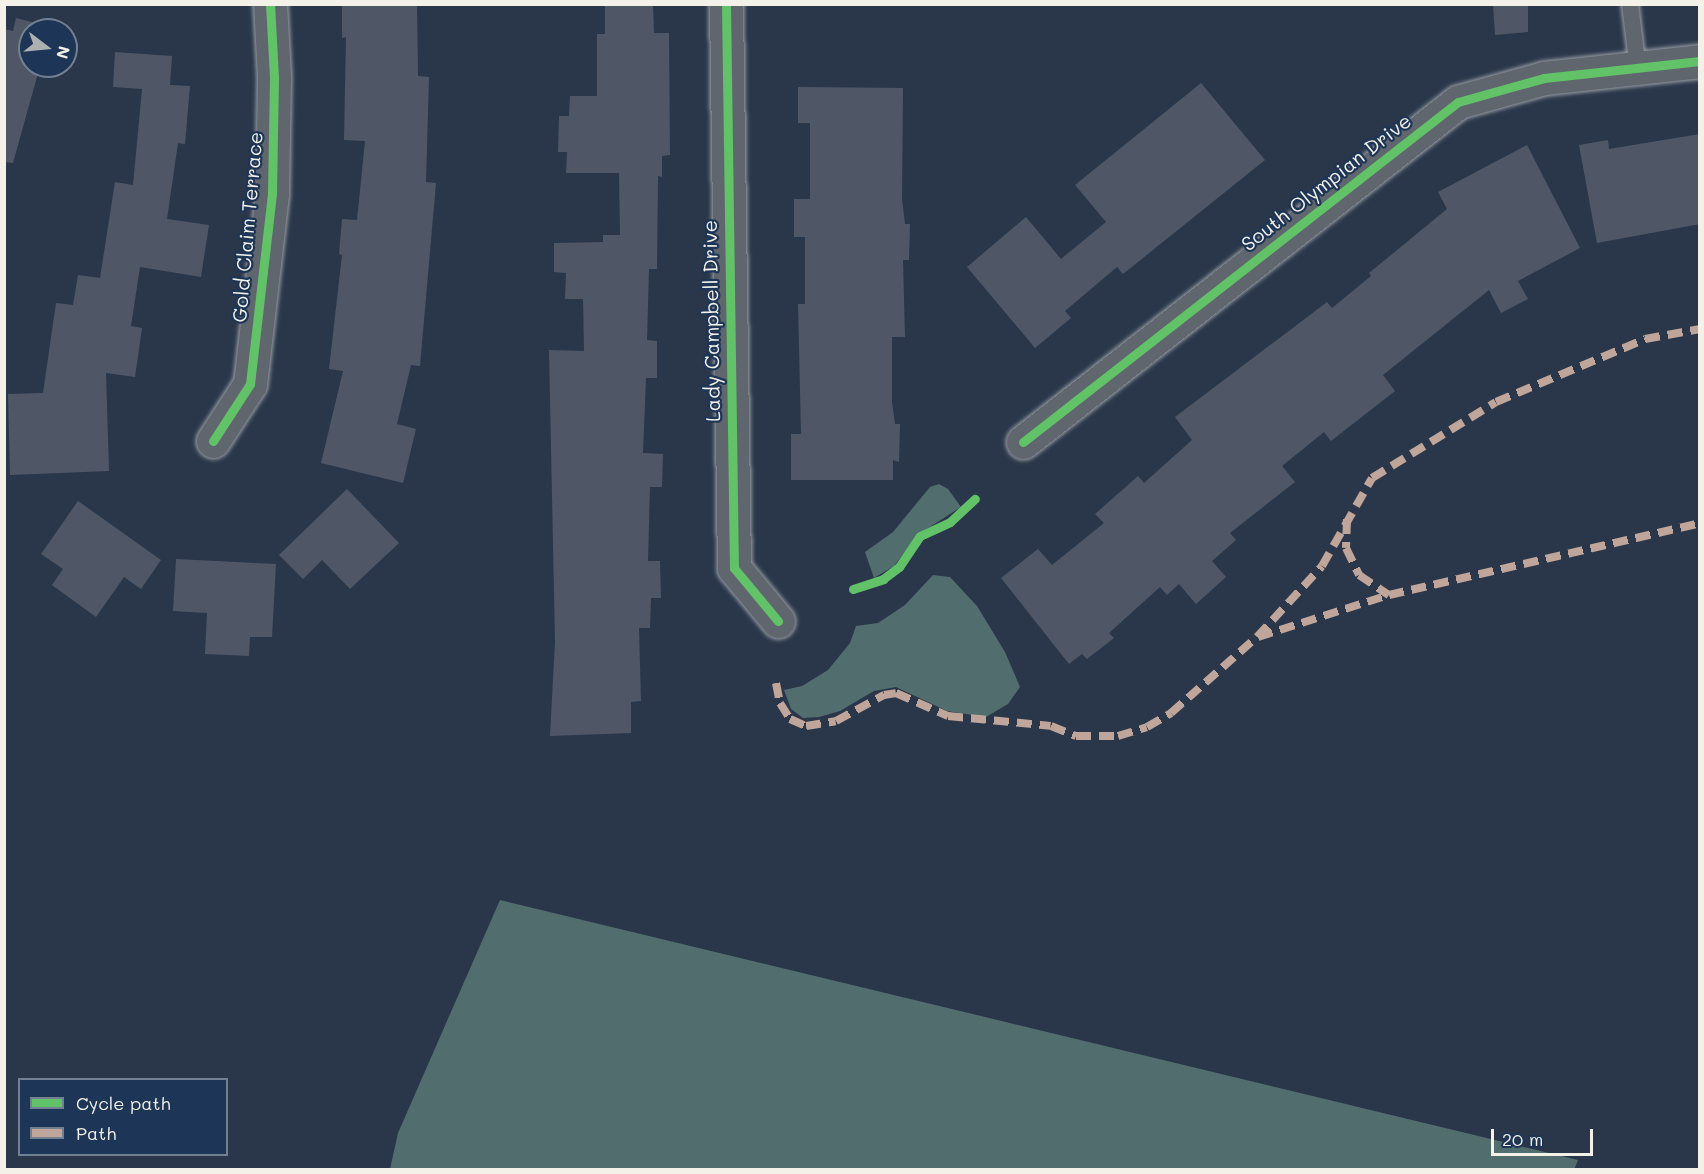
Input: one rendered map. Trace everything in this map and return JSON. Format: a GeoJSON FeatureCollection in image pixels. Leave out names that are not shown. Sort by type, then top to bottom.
{"type":"FeatureCollection","features":[{"type":"Feature","properties":{"kind":"street","name":"Gold Claim Terrace"},"geometry":{"type":"LineString","coordinates":[[213,441],[250,384],[272,193],[274,77],[270,4]]}},
{"type":"Feature","properties":{"kind":"street","name":"Lady Campbell Drive"},"geometry":{"type":"LineString","coordinates":[[726,4],[734,568],[778,621]]}},
{"type":"Feature","properties":{"kind":"street","name":"South Olympian Drive"},"geometry":{"type":"LineString","coordinates":[[1023,442],[1458,102],[1544,78],[1700,61]]}},
{"type":"Feature","properties":{"kind":"lane"},"geometry":{"type":"LineString","coordinates":[[1630,4],[1638,69]]}},
{"type":"Feature","properties":{"kind":"green space"},"geometry":{"type":"Polygon","coordinates":[[[939,484],[948,489],[961,507],[919,534],[894,566],[874,578],[865,552],[893,532],[930,487],[939,484]]]}},
{"type":"Feature","properties":{"kind":"green space"},"geometry":{"type":"Polygon","coordinates":[[[933,575],[950,577],[977,606],[1005,652],[1020,687],[1008,704],[986,717],[947,711],[896,687],[874,691],[840,711],[819,717],[803,718],[791,709],[784,690],[802,686],[828,670],[850,643],[856,626],[878,623],[905,605],[933,575]]]}},
{"type":"Feature","properties":{"kind":"green space"},"geometry":{"type":"Polygon","coordinates":[[[500,900],[1578,1160],[1574,1170],[390,1169],[398,1133],[500,900]]]}},
{"type":"Feature","properties":{"kind":"building"},"geometry":{"type":"Polygon","coordinates":[[[342,4],[417,4],[418,76],[429,77],[426,182],[436,183],[420,366],[411,365],[397,424],[416,429],[403,483],[321,463],[343,371],[329,369],[342,255],[339,254],[342,219],[357,220],[365,141],[344,140],[346,37],[342,38],[342,4]]]}},
{"type":"Feature","properties":{"kind":"building"},"geometry":{"type":"Polygon","coordinates":[[[605,4],[653,4],[654,33],[669,33],[670,155],[662,156],[662,177],[658,176],[657,269],[649,269],[647,340],[657,341],[657,378],[646,378],[643,453],[663,454],[662,487],[650,487],[648,561],[660,561],[661,598],[651,598],[650,628],[639,628],[641,701],[631,702],[631,733],[550,736],[555,642],[549,350],[584,351],[583,299],[565,299],[566,273],[554,272],[554,243],[603,242],[603,235],[620,235],[619,173],[566,173],[567,152],[558,152],[559,116],[569,116],[570,96],[597,96],[597,34],[605,34],[605,4]]]}},
{"type":"Feature","properties":{"kind":"building"},"geometry":{"type":"Polygon","coordinates":[[[1493,4],[1528,4],[1528,32],[1495,35],[1493,4]]]}},
{"type":"Feature","properties":{"kind":"building"},"geometry":{"type":"Polygon","coordinates":[[[16,18],[18,19],[18,78],[37,78],[13,163],[4,162],[4,29],[13,31],[16,18]]]}},
{"type":"Feature","properties":{"kind":"building"},"geometry":{"type":"Polygon","coordinates":[[[115,52],[172,56],[170,85],[190,86],[185,144],[178,143],[167,219],[209,225],[201,277],[140,267],[131,326],[142,328],[135,377],[106,373],[109,471],[10,475],[8,394],[43,393],[56,303],[73,305],[78,275],[100,278],[115,182],[133,185],[142,89],[113,87],[115,52]]]}},
{"type":"Feature","properties":{"kind":"building"},"geometry":{"type":"Polygon","coordinates":[[[1201,83],[1265,160],[1123,274],[1117,267],[1065,311],[1071,318],[1035,348],[967,267],[1026,217],[1061,259],[1106,222],[1075,185],[1201,83]]]}},
{"type":"Feature","properties":{"kind":"building"},"geometry":{"type":"Polygon","coordinates":[[[798,87],[903,88],[902,199],[905,224],[910,224],[909,260],[903,260],[905,337],[892,337],[892,402],[895,424],[900,424],[899,462],[893,460],[893,480],[791,480],[791,434],[801,434],[798,304],[805,304],[805,237],[794,237],[794,199],[810,199],[810,123],[798,123],[798,87]]]}},
{"type":"Feature","properties":{"kind":"building"},"geometry":{"type":"Polygon","coordinates":[[[1700,134],[1700,224],[1597,243],[1579,145],[1608,140],[1609,149],[1700,134]]]}},
{"type":"Feature","properties":{"kind":"building"},"geometry":{"type":"Polygon","coordinates":[[[1527,145],[1580,248],[1518,281],[1528,299],[1501,313],[1489,290],[1383,375],[1395,391],[1331,441],[1324,432],[1282,466],[1295,482],[1230,533],[1236,540],[1212,561],[1226,577],[1196,604],[1179,584],[1167,595],[1160,587],[1109,633],[1114,638],[1087,659],[1082,654],[1069,664],[1001,578],[1038,549],[1052,565],[1104,523],[1095,514],[1138,476],[1144,483],[1192,440],[1175,417],[1327,302],[1332,308],[1371,276],[1369,273],[1447,209],[1438,192],[1527,145]]]}},
{"type":"Feature","properties":{"kind":"building"},"geometry":{"type":"Polygon","coordinates":[[[347,489],[399,543],[350,589],[322,560],[303,579],[279,555],[347,489]]]}},
{"type":"Feature","properties":{"kind":"building"},"geometry":{"type":"Polygon","coordinates":[[[78,501],[161,560],[141,589],[124,577],[96,617],[52,585],[63,569],[41,554],[78,501]]]}},
{"type":"Feature","properties":{"kind":"building"},"geometry":{"type":"Polygon","coordinates":[[[176,559],[276,564],[272,637],[250,637],[249,656],[205,654],[207,613],[173,611],[176,559]]]}},
{"type":"Feature","properties":{"kind":"marked path"},"geometry":{"type":"LineString","coordinates":[[776,683],[780,703],[790,719],[806,726],[836,721],[884,695],[896,693],[948,716],[1051,726],[1076,736],[1118,736],[1147,727],[1171,713],[1257,637],[1322,566],[1372,478],[1496,402],[1645,339],[1700,329]]}},
{"type":"Feature","properties":{"kind":"marked path"},"geometry":{"type":"LineString","coordinates":[[1347,519],[1346,548],[1359,575],[1389,595],[1700,523]]}},
{"type":"Feature","properties":{"kind":"marked path"},"geometry":{"type":"LineString","coordinates":[[1258,637],[1389,595]]}},
{"type":"Feature","properties":{"kind":"cycle path"},"geometry":{"type":"LineString","coordinates":[[213,441],[250,384],[272,193],[274,77],[270,4]]}},
{"type":"Feature","properties":{"kind":"cycle path"},"geometry":{"type":"LineString","coordinates":[[726,4],[734,568],[778,621]]}},
{"type":"Feature","properties":{"kind":"cycle path"},"geometry":{"type":"LineString","coordinates":[[1023,442],[1458,102],[1544,78],[1700,61]]}},
{"type":"Feature","properties":{"kind":"cycle path"},"geometry":{"type":"LineString","coordinates":[[853,589],[883,579],[899,567],[920,536],[950,522],[975,499]]}}]}
